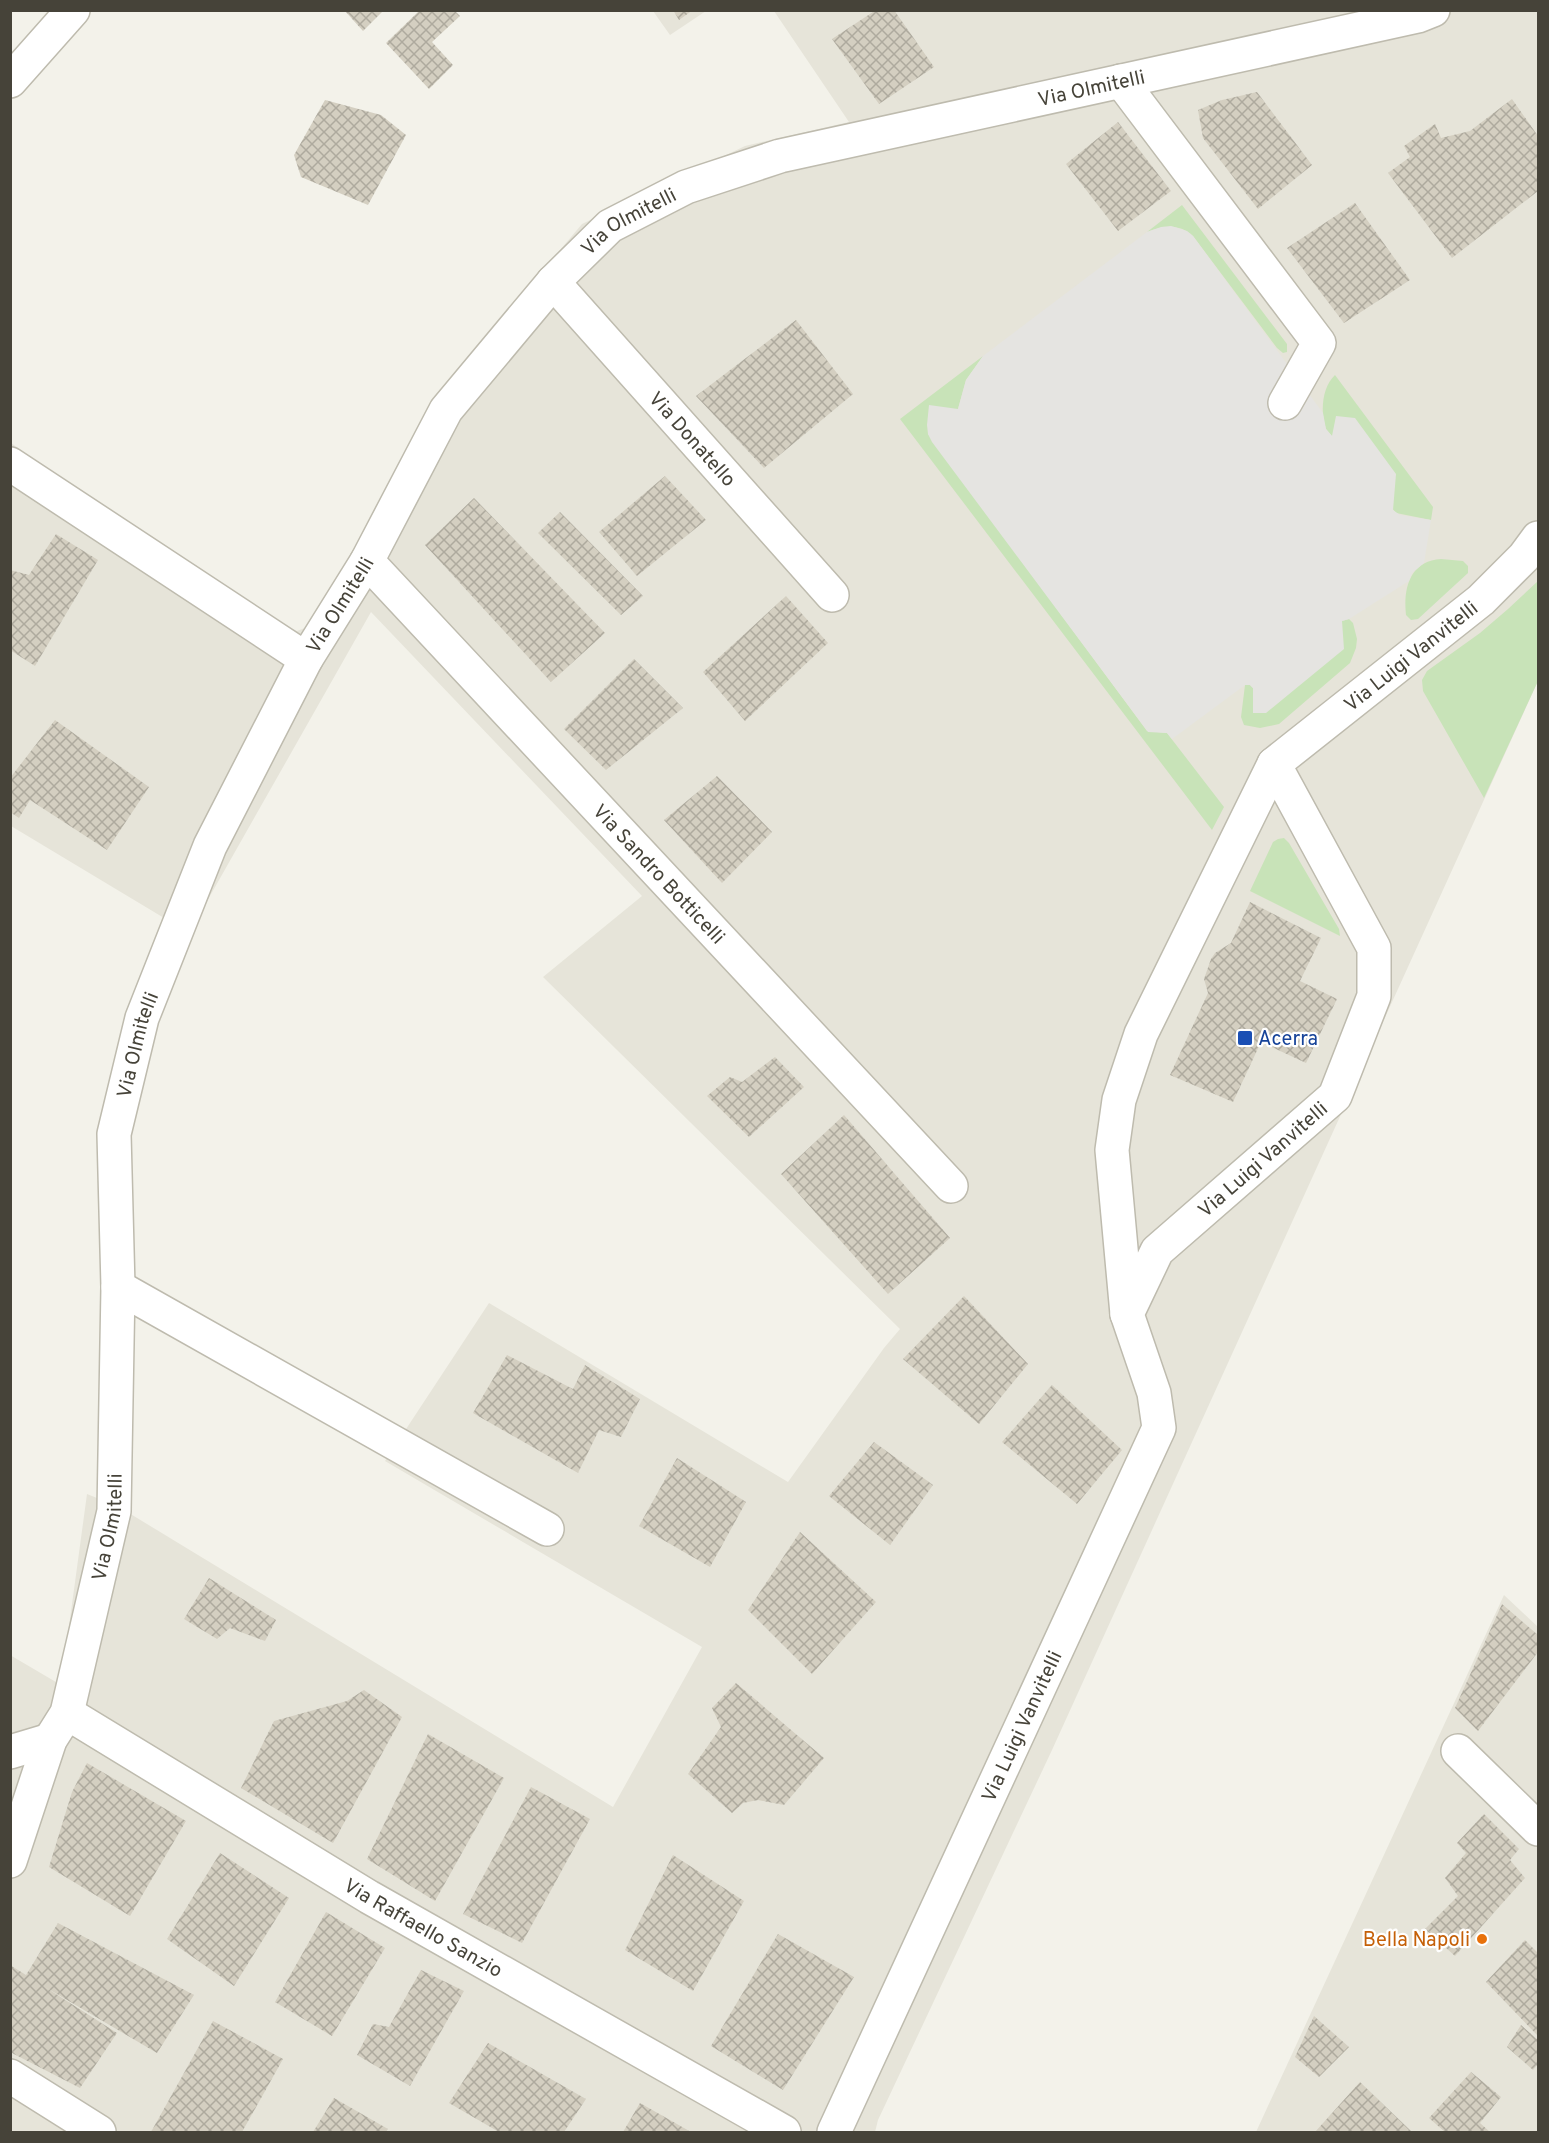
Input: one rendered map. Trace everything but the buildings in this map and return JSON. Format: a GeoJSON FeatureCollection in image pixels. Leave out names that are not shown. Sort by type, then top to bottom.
{"type":"FeatureCollection","features":[{"type":"Feature","properties":{"kind":"street"},"geometry":{"type":"LineString","coordinates":[[10,81],[73,10]]}},
{"type":"Feature","properties":{"kind":"street","name":"Via Olmitelli"},"geometry":{"type":"LineString","coordinates":[[10,1861],[50,1740],[67,1713],[114,1511],[118,1287],[114,1134],[142,1018],[210,846],[306,659],[367,561],[446,410],[553,282],[610,226],[686,187],[780,156],[1418,16],[1433,10]]}},
{"type":"Feature","properties":{"kind":"street"},"geometry":{"type":"LineString","coordinates":[[1121,81],[1319,343],[1285,403]]}},
{"type":"Feature","properties":{"kind":"street","name":"Via Donatello"},"geometry":{"type":"LineString","coordinates":[[553,282],[832,595]]}},
{"type":"Feature","properties":{"kind":"street"},"geometry":{"type":"LineString","coordinates":[[10,464],[306,659]]}},
{"type":"Feature","properties":{"kind":"street","name":"Via Luigi Vanvitelli"},"geometry":{"type":"LineString","coordinates":[[834,2133],[1159,1428],[1154,1393],[1127,1314],[1112,1150],[1119,1100],[1141,1034],[1274,764],[1481,600],[1524,557],[1539,538]]}},
{"type":"Feature","properties":{"kind":"street","name":"Via Sandro Botticelli"},"geometry":{"type":"LineString","coordinates":[[367,561],[951,1186]]}},
{"type":"Feature","properties":{"kind":"street","name":"Via Luigi Vanvitelli"},"geometry":{"type":"LineString","coordinates":[[1127,1314],[1157,1251],[1335,1096],[1374,996],[1374,948],[1274,764]]}},
{"type":"Feature","properties":{"kind":"street"},"geometry":{"type":"LineString","coordinates":[[118,1287],[547,1529]]}},
{"type":"Feature","properties":{"kind":"street","name":"Via Raffaello Sanzio"},"geometry":{"type":"LineString","coordinates":[[67,1713],[369,1897],[784,2133]]}},
{"type":"Feature","properties":{"kind":"street"},"geometry":{"type":"LineString","coordinates":[[10,1752],[50,1740]]}},
{"type":"Feature","properties":{"kind":"street"},"geometry":{"type":"LineString","coordinates":[[1458,1751],[1539,1829]]}},
{"type":"Feature","properties":{"kind":"street"},"geometry":{"type":"LineString","coordinates":[[10,2076],[99,2133]]}},
{"type":"Feature","properties":{"kind":"shaded area"},"geometry":{"type":"Polygon","coordinates":[[[653,11],[706,11],[670,35],[653,11]]]}},
{"type":"Feature","properties":{"kind":"shaded area"},"geometry":{"type":"Polygon","coordinates":[[[774,11],[1538,11],[1538,681],[1052,1750],[878,2120],[875,2132],[11,2132],[10,1655],[61,1685],[87,1494],[119,1507],[613,1807],[702,1647],[385,1461],[489,1303],[788,1482],[900,1329],[543,977],[642,896],[371,612],[189,933],[11,826],[11,443],[97,504],[271,619],[297,631],[310,626],[458,371],[582,224],[745,146],[849,122],[774,11]]]}},
{"type":"Feature","properties":{"kind":"shaded area"},"geometry":{"type":"Polygon","coordinates":[[[1171,226],[1187,231],[1193,236],[1323,413],[1326,429],[1332,436],[1336,416],[1355,418],[1396,474],[1393,510],[1400,515],[1431,520],[1424,563],[1412,573],[1409,581],[1349,619],[1342,621],[1344,649],[1266,713],[1253,713],[1253,688],[1245,685],[1172,739],[1167,733],[1148,732],[932,442],[927,425],[929,405],[958,409],[966,380],[983,356],[1147,232],[1171,226]]]}},
{"type":"Feature","properties":{"kind":"shaded area"},"geometry":{"type":"Polygon","coordinates":[[[1504,1595],[1538,1627],[1538,2132],[1256,2132],[1504,1595]]]}},
{"type":"Feature","properties":{"kind":"green space"},"geometry":{"type":"Polygon","coordinates":[[[1182,205],[1287,344],[1287,352],[1283,353],[1277,348],[1193,236],[1176,227],[1159,228],[1147,232],[1182,205]]]}},
{"type":"Feature","properties":{"kind":"green space"},"geometry":{"type":"Polygon","coordinates":[[[983,356],[966,380],[958,409],[928,434],[1147,731],[1167,733],[1224,807],[1212,830],[900,419],[983,356]]]}},
{"type":"Feature","properties":{"kind":"green space"},"geometry":{"type":"Polygon","coordinates":[[[1335,375],[1433,507],[1431,520],[1396,513],[1326,429],[1323,400],[1327,386],[1335,375]]]}},
{"type":"Feature","properties":{"kind":"green space"},"geometry":{"type":"Polygon","coordinates":[[[1441,559],[1463,561],[1468,566],[1468,573],[1418,619],[1411,620],[1406,615],[1405,605],[1411,578],[1422,565],[1441,559]]]}},
{"type":"Feature","properties":{"kind":"green space"},"geometry":{"type":"Polygon","coordinates":[[[1538,581],[1538,681],[1484,798],[1423,691],[1422,680],[1427,671],[1480,633],[1538,581]]]}},
{"type":"Feature","properties":{"kind":"green space"},"geometry":{"type":"Polygon","coordinates":[[[1349,619],[1353,623],[1357,639],[1350,663],[1279,724],[1260,728],[1244,725],[1241,717],[1245,685],[1253,688],[1342,621],[1349,619]]]}},
{"type":"Feature","properties":{"kind":"green space"},"geometry":{"type":"Polygon","coordinates":[[[1284,838],[1339,929],[1340,936],[1250,891],[1273,842],[1284,838]]]}},
{"type":"Feature","properties":{"kind":"place","name":"Acerra"},"geometry":{"type":"Point","coordinates":[1245,1038]}},
{"type":"Feature","properties":{"kind":"place","name":"Bella Napoli"},"geometry":{"type":"Point","coordinates":[1482,1939]}}]}
